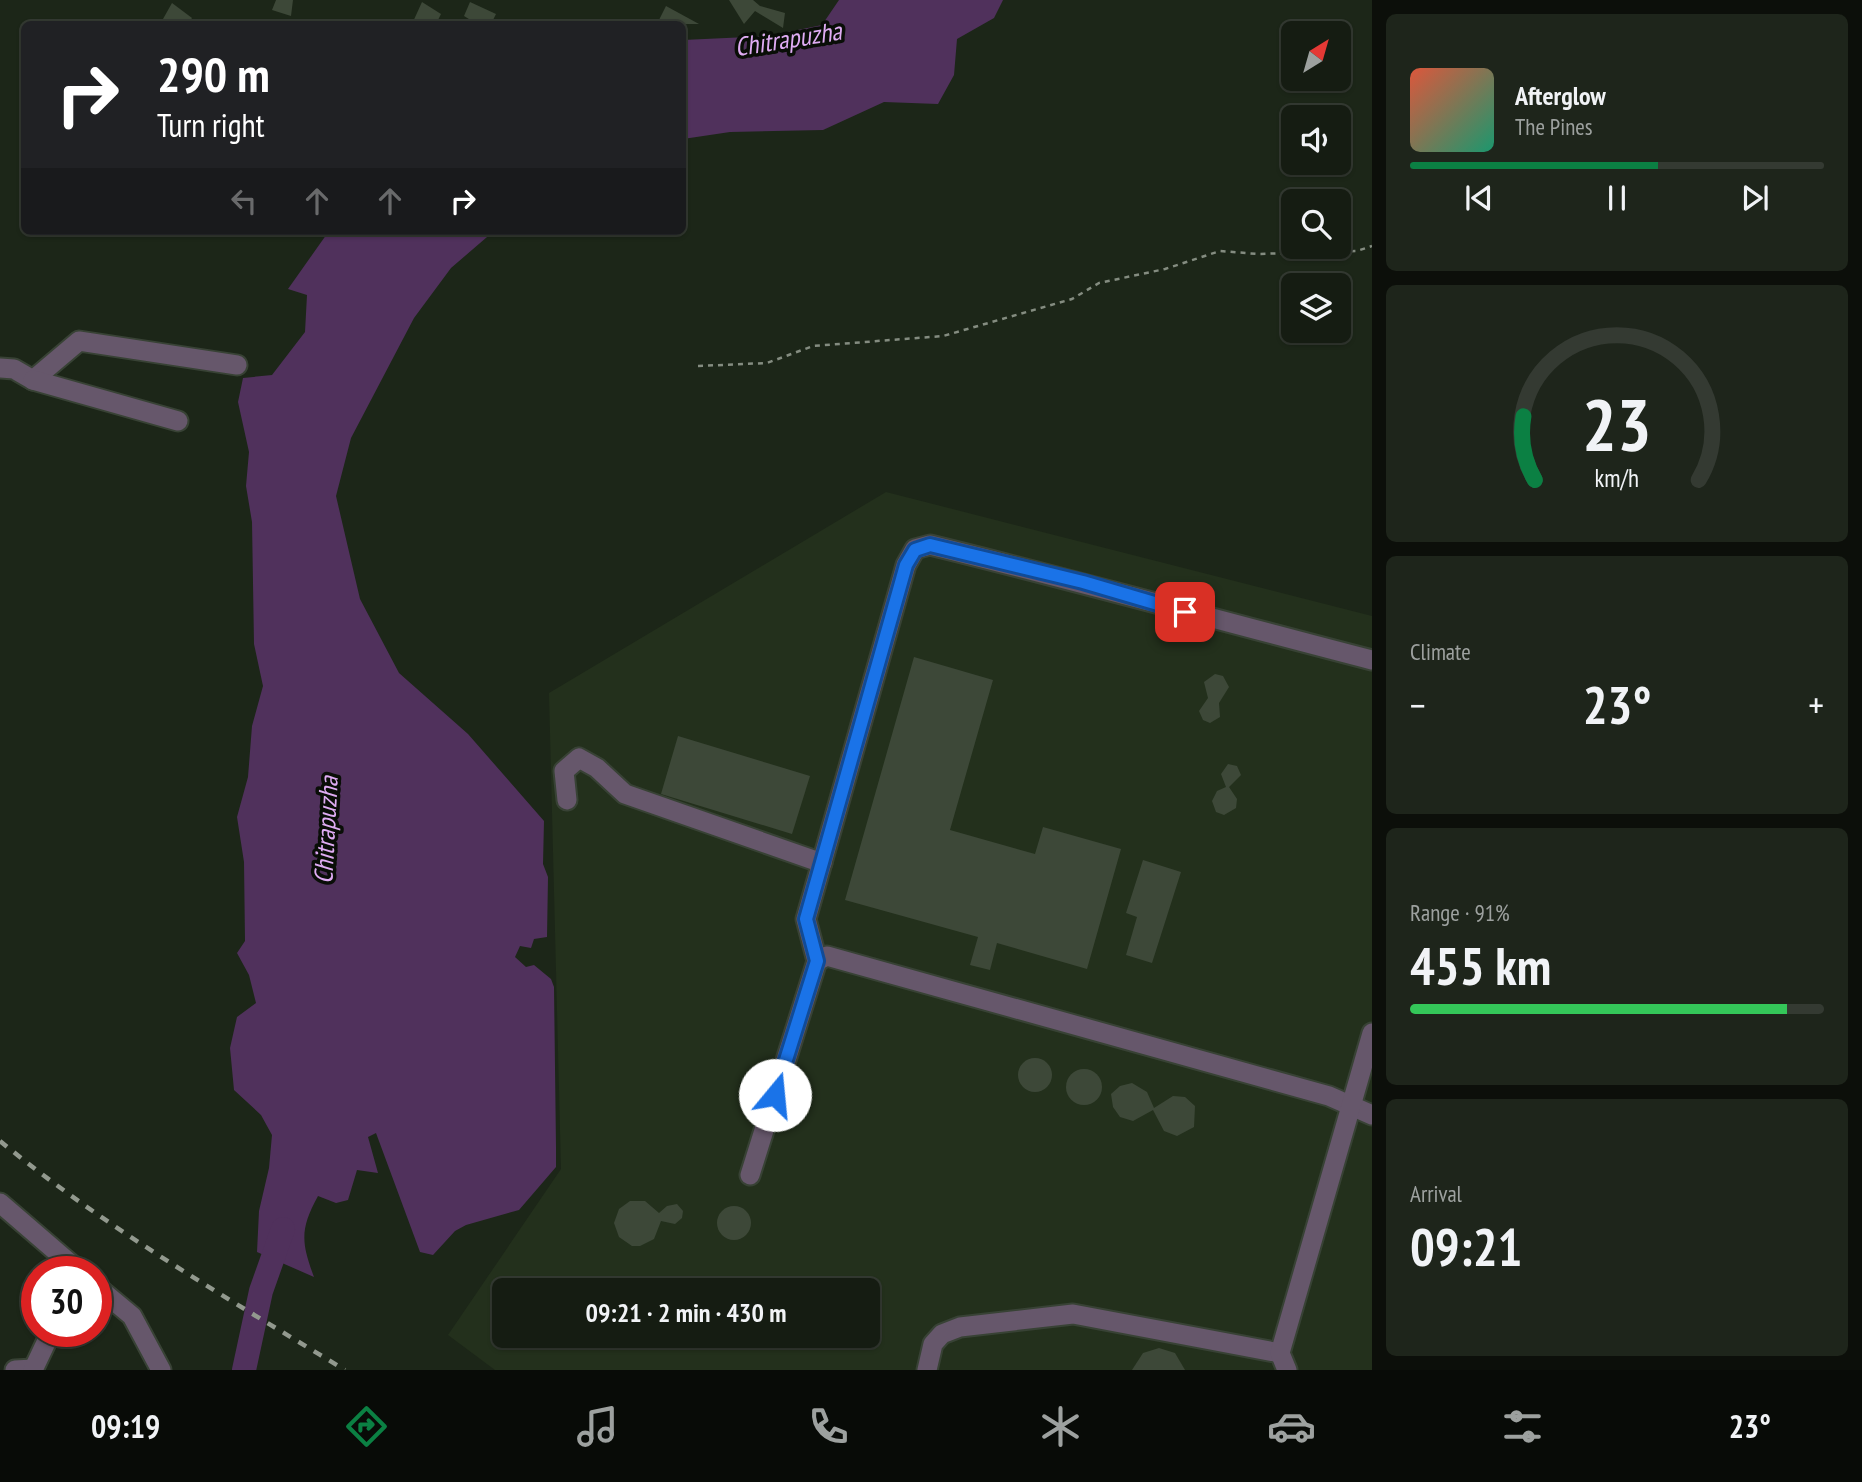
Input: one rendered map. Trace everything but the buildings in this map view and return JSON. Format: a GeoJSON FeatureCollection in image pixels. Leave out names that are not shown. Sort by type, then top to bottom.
{"type":"FeatureCollection","features":[{"type":"Feature","properties":{"kind":"street"},"geometry":{"type":"LineString","coordinates":[[33,380],[79,341],[237,365]]}},
{"type":"Feature","properties":{"kind":"street"},"geometry":{"type":"LineString","coordinates":[[0,368],[14,369],[33,380],[178,421]]}},
{"type":"Feature","properties":{"kind":"street"},"geometry":{"type":"LineString","coordinates":[[750,1175],[817,961],[806,919],[906,565],[915,550],[930,545],[1070,579],[1138,600],[1372,660]]}},
{"type":"Feature","properties":{"kind":"street"},"geometry":{"type":"LineString","coordinates":[[567,800],[564,771],[579,758],[597,768],[625,794],[822,863]]}},
{"type":"Feature","properties":{"kind":"street"},"geometry":{"type":"LineString","coordinates":[[817,961],[827,956],[1329,1096],[1372,1115]]}},
{"type":"Feature","properties":{"kind":"street"},"geometry":{"type":"LineString","coordinates":[[927,1370],[933,1344],[942,1334],[960,1327],[1073,1314],[1283,1361],[1350,1106],[1372,1033]]}},
{"type":"Feature","properties":{"kind":"street"},"geometry":{"type":"LineString","coordinates":[[0,1203],[59,1256]]}},
{"type":"Feature","properties":{"kind":"street"},"geometry":{"type":"LineString","coordinates":[[112,1299],[132,1316],[161,1370]]}},
{"type":"Feature","properties":{"kind":"street"},"geometry":{"type":"LineString","coordinates":[[27,1370],[42,1347]]}},
{"type":"Feature","properties":{"kind":"path"},"geometry":{"type":"LineString","coordinates":[[698,366],[767,363],[813,346],[943,336],[1072,299],[1099,283],[1165,269],[1220,251],[1357,251],[1372,246]]}},
{"type":"Feature","properties":{"kind":"shaded area"},"geometry":{"type":"Polygon","coordinates":[[[886,492],[1372,616],[1372,1370],[495,1370],[448,1335],[561,1169],[549,693],[886,492]]]}},
{"type":"Feature","properties":{"kind":"water"},"geometry":{"type":"Polygon","coordinates":[[[839,0],[1003,0],[994,18],[957,39],[954,75],[938,104],[884,102],[823,130],[730,132],[686,139],[686,40],[769,36],[822,25],[839,0]]]}},
{"type":"Feature","properties":{"kind":"water"},"geometry":{"type":"Polygon","coordinates":[[[326,235],[489,235],[451,268],[414,318],[351,438],[336,496],[360,599],[399,673],[468,734],[544,821],[543,864],[548,877],[547,937],[534,939],[531,948],[520,946],[515,957],[526,967],[534,965],[551,979],[554,987],[556,1167],[519,1210],[466,1225],[455,1231],[433,1255],[420,1252],[376,1133],[368,1137],[378,1173],[357,1170],[348,1200],[336,1203],[318,1196],[312,1208],[304,1236],[314,1277],[257,1252],[259,1211],[269,1168],[272,1135],[261,1115],[234,1090],[230,1048],[237,1017],[256,1003],[249,975],[237,953],[245,941],[244,862],[237,817],[248,777],[252,726],[263,686],[254,644],[252,522],[246,486],[249,452],[238,402],[243,378],[272,375],[305,332],[307,295],[288,289],[326,235]]]}},
{"type":"Feature","properties":{"kind":"waterway","name":"Chitrapuzha"},"geometry":{"type":"LineString","coordinates":[[244,1370],[261,1291],[283,1229]]}},
{"type":"Feature","properties":{"kind":"railway"},"geometry":{"type":"LineString","coordinates":[[0,1141],[82,1204],[125,1233],[345,1370]]}},
{"type":"Feature","properties":{"kind":"route"},"geometry":{"type":"LineString","coordinates":[[775,1095],[817,961],[806,919],[906,565],[915,550],[930,545],[1083,582],[1185,612]]}}]}
